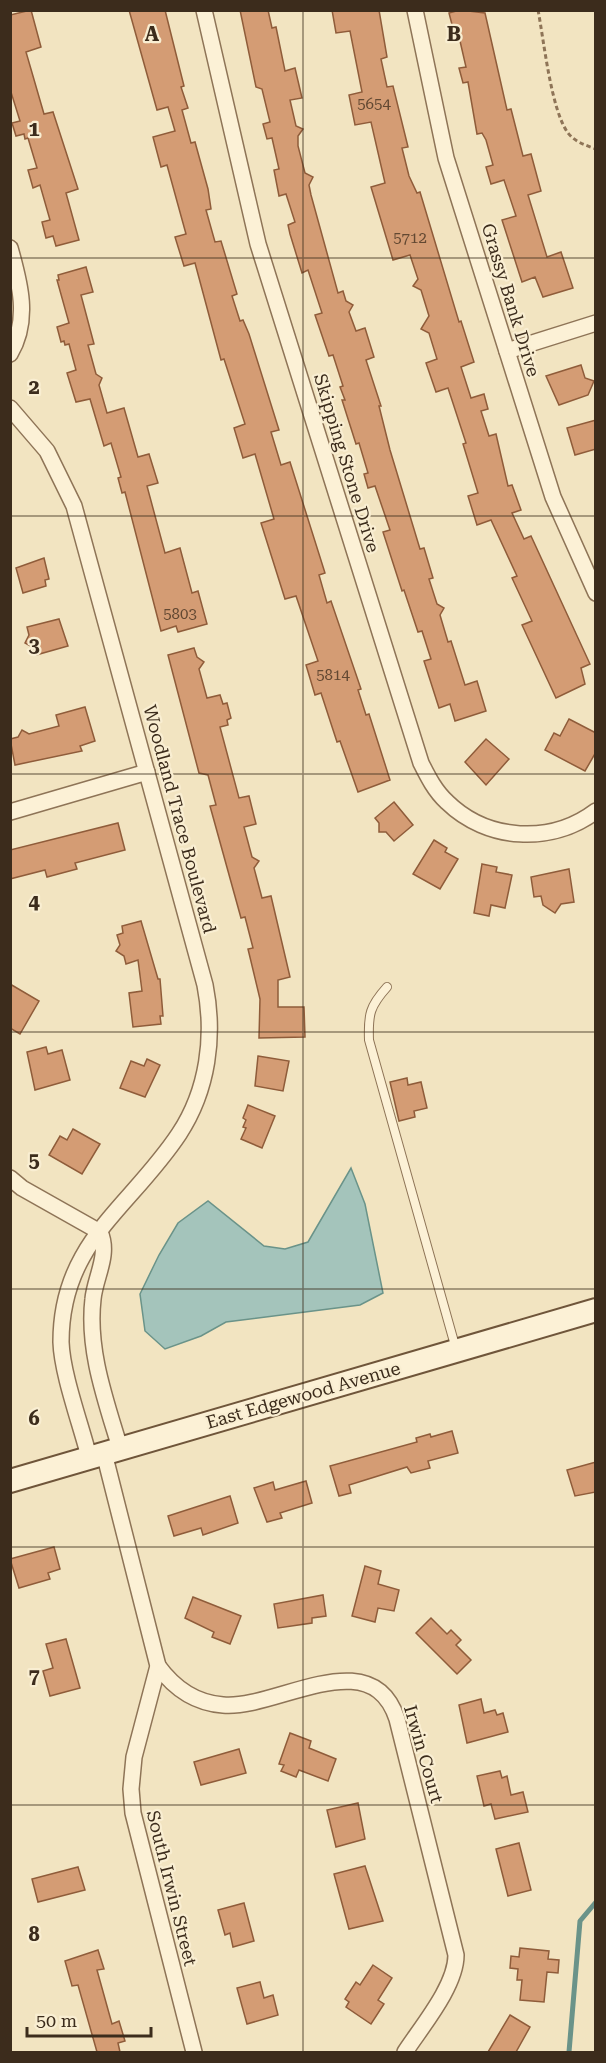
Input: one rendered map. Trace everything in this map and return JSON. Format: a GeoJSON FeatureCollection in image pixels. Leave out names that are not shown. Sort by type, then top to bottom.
{"type":"FeatureCollection","features":[{"type":"Feature","properties":{"kind":"main road","name":"East Edgewood Avenue"},"geometry":{"type":"LineString","coordinates":[[10,1481],[596,1310]]}},
{"type":"Feature","properties":{"kind":"street","name":"Skipping Stone Drive"},"geometry":{"type":"LineString","coordinates":[[204,10],[258,244],[421,764],[433,786],[446,801],[478,823],[514,834],[559,832],[596,812]]}},
{"type":"Feature","properties":{"kind":"street","name":"Grassy Bank Drive"},"geometry":{"type":"LineString","coordinates":[[415,10],[446,158],[553,497],[596,593]]}},
{"type":"Feature","properties":{"kind":"street"},"geometry":{"type":"LineString","coordinates":[[10,248],[21,291],[22,312],[19,334],[10,354]]}},
{"type":"Feature","properties":{"kind":"street"},"geometry":{"type":"LineString","coordinates":[[507,351],[596,323]]}},
{"type":"Feature","properties":{"kind":"street","name":"Woodland Trace Boulevard"},"geometry":{"type":"LineString","coordinates":[[10,408],[47,451],[74,506],[205,985],[209,1008],[209,1048],[200,1090],[182,1129],[165,1154],[121,1203],[100,1232],[94,1235],[81,1256],[68,1291],[61,1344],[104,1453]]}},
{"type":"Feature","properties":{"kind":"street"},"geometry":{"type":"LineString","coordinates":[[10,812],[147,772]]}},
{"type":"Feature","properties":{"kind":"street"},"geometry":{"type":"LineString","coordinates":[[10,1178],[22,1188],[100,1232],[104,1240],[103,1260],[93,1299],[95,1354],[104,1453]]}},
{"type":"Feature","properties":{"kind":"street","name":"South Irwin Street"},"geometry":{"type":"LineString","coordinates":[[104,1453],[158,1666],[134,1757],[132,1804],[194,2052]]}},
{"type":"Feature","properties":{"kind":"street","name":"Irwin Court"},"geometry":{"type":"LineString","coordinates":[[158,1666],[187,1694],[210,1704],[235,1705],[351,1681],[374,1688],[390,1704],[397,1719],[456,1954],[454,1969],[447,1986],[405,2052]]}},
{"type":"Feature","properties":{"kind":"lane"},"geometry":{"type":"LineString","coordinates":[[387,987],[376,999],[368,1016],[369,1040],[456,1350]]}},
{"type":"Feature","properties":{"kind":"path"},"geometry":{"type":"LineString","coordinates":[[538,10],[558,112],[567,132],[580,144],[596,149]]}},
{"type":"Feature","properties":{"kind":"water"},"geometry":{"type":"Polygon","coordinates":[[[351,1168],[365,1204],[383,1293],[360,1305],[226,1322],[201,1336],[165,1349],[145,1331],[140,1294],[178,1223],[208,1201],[264,1246],[285,1249],[308,1242],[351,1168]]]}},
{"type":"Feature","properties":{"kind":"building"},"geometry":{"type":"Polygon","coordinates":[[[31,10],[41,47],[26,52],[44,114],[53,112],[78,189],[66,193],[79,240],[56,246],[53,236],[46,238],[42,222],[50,220],[40,185],[33,188],[28,170],[37,168],[28,138],[25,139],[24,134],[16,136],[12,123],[20,121],[10,89],[10,15],[31,10]]]}},
{"type":"Feature","properties":{"kind":"building"},"geometry":{"type":"Polygon","coordinates":[[[129,10],[165,10],[184,86],[181,87],[188,108],[182,110],[191,143],[195,142],[208,189],[211,209],[206,210],[215,242],[221,241],[237,294],[232,296],[240,321],[243,320],[249,334],[279,430],[271,432],[281,465],[290,462],[325,573],[319,575],[327,603],[331,601],[361,689],[358,690],[366,715],[369,714],[390,780],[358,792],[340,741],[337,742],[321,693],[315,695],[306,665],[318,661],[296,596],[285,599],[261,523],[274,519],[255,454],[243,458],[234,428],[245,424],[224,359],[221,360],[195,263],[184,266],[175,237],[186,234],[167,165],[161,167],[153,137],[175,131],[168,107],[157,110],[129,10]]]}},
{"type":"Feature","properties":{"kind":"building"},"geometry":{"type":"Polygon","coordinates":[[[240,10],[268,10],[272,28],[276,27],[285,71],[295,68],[302,98],[290,100],[296,126],[303,129],[298,136],[298,146],[305,173],[313,177],[309,185],[311,195],[338,293],[343,291],[346,301],[353,305],[349,312],[356,331],[365,328],[374,357],[366,360],[420,549],[424,548],[433,578],[429,579],[437,604],[444,608],[440,615],[448,642],[451,641],[465,685],[477,681],[486,711],[455,721],[450,704],[439,708],[424,661],[431,659],[422,631],[418,632],[404,590],[402,591],[383,532],[390,530],[375,486],[368,488],[364,474],[368,473],[342,400],[345,400],[340,387],[343,386],[333,355],[329,356],[315,315],[322,313],[308,270],[302,273],[290,234],[288,225],[295,222],[286,194],[279,196],[274,170],[279,169],[272,138],[267,139],[263,124],[270,122],[262,89],[256,87],[240,10]]]}},
{"type":"Feature","properties":{"kind":"building"},"geometry":{"type":"Polygon","coordinates":[[[332,10],[379,10],[387,57],[381,59],[387,87],[393,86],[408,147],[402,148],[409,176],[417,193],[420,192],[459,322],[461,321],[474,362],[461,367],[471,398],[484,394],[488,409],[481,411],[489,436],[496,434],[508,486],[512,485],[521,510],[512,513],[524,539],[531,536],[590,664],[581,668],[585,684],[556,698],[522,625],[532,621],[512,578],[517,576],[491,520],[477,525],[468,496],[478,493],[463,444],[466,443],[448,388],[436,392],[426,363],[437,359],[429,333],[421,329],[429,316],[421,290],[413,286],[418,279],[410,255],[393,260],[371,187],[385,183],[371,122],[355,125],[349,95],[362,92],[350,31],[336,33],[332,10]]]}},
{"type":"Feature","properties":{"kind":"building"},"geometry":{"type":"Polygon","coordinates":[[[460,10],[485,13],[507,110],[511,109],[523,156],[531,154],[541,191],[528,195],[547,257],[561,252],[573,288],[543,297],[535,277],[522,282],[502,220],[516,216],[504,180],[491,184],[486,167],[493,165],[486,140],[482,133],[477,134],[468,82],[463,83],[459,68],[466,67],[460,41],[455,36],[449,13],[460,10]]]}},
{"type":"Feature","properties":{"kind":"building"},"geometry":{"type":"Polygon","coordinates":[[[86,267],[93,292],[81,295],[94,344],[88,345],[96,374],[102,378],[99,385],[107,413],[124,408],[138,457],[149,454],[158,483],[147,486],[165,553],[180,548],[192,593],[198,591],[207,624],[178,632],[176,626],[161,631],[125,492],[122,493],[118,478],[121,477],[111,443],[104,446],[90,399],[76,402],[67,373],[76,370],[69,344],[65,345],[64,341],[61,342],[57,327],[69,323],[57,280],[59,280],[58,275],[86,267]]]}},
{"type":"Feature","properties":{"kind":"building"},"geometry":{"type":"Polygon","coordinates":[[[581,365],[585,378],[594,381],[588,395],[559,405],[546,376],[581,365]]]}},
{"type":"Feature","properties":{"kind":"building"},"geometry":{"type":"Polygon","coordinates":[[[596,420],[596,449],[575,455],[567,428],[596,420]]]}},
{"type":"Feature","properties":{"kind":"building"},"geometry":{"type":"Polygon","coordinates":[[[44,558],[49,579],[45,580],[46,586],[23,593],[16,568],[44,558]]]}},
{"type":"Feature","properties":{"kind":"building"},"geometry":{"type":"Polygon","coordinates":[[[59,619],[68,646],[36,655],[34,648],[25,643],[29,635],[27,627],[59,619]]]}},
{"type":"Feature","properties":{"kind":"building"},"geometry":{"type":"Polygon","coordinates":[[[194,648],[197,657],[204,662],[199,669],[207,698],[220,695],[223,704],[227,703],[231,718],[227,720],[228,725],[220,727],[239,798],[249,796],[256,824],[244,827],[252,857],[259,861],[254,868],[262,898],[271,896],[290,977],[278,980],[278,1007],[304,1007],[305,1037],[259,1038],[260,999],[248,949],[253,948],[245,917],[241,918],[210,806],[216,805],[208,775],[199,773],[168,655],[194,648]]]}},
{"type":"Feature","properties":{"kind":"building"},"geometry":{"type":"Polygon","coordinates":[[[85,707],[95,741],[80,746],[82,751],[15,765],[10,739],[18,737],[22,730],[29,734],[59,726],[56,715],[85,707]]]}},
{"type":"Feature","properties":{"kind":"building"},"geometry":{"type":"Polygon","coordinates":[[[569,719],[596,733],[596,752],[585,771],[545,750],[554,733],[560,736],[569,719]]]}},
{"type":"Feature","properties":{"kind":"building"},"geometry":{"type":"Polygon","coordinates":[[[486,739],[509,759],[486,785],[465,762],[486,739]]]}},
{"type":"Feature","properties":{"kind":"building"},"geometry":{"type":"Polygon","coordinates":[[[394,802],[413,825],[394,841],[386,832],[379,832],[379,823],[375,818],[394,802]]]}},
{"type":"Feature","properties":{"kind":"building"},"geometry":{"type":"Polygon","coordinates":[[[118,823],[125,850],[75,863],[77,869],[47,877],[45,870],[10,879],[10,850],[118,823]]]}},
{"type":"Feature","properties":{"kind":"building"},"geometry":{"type":"Polygon","coordinates":[[[434,840],[447,848],[445,852],[458,859],[440,889],[413,874],[434,840]]]}},
{"type":"Feature","properties":{"kind":"building"},"geometry":{"type":"Polygon","coordinates":[[[482,864],[497,867],[496,872],[512,875],[505,908],[491,905],[489,916],[474,913],[482,864]]]}},
{"type":"Feature","properties":{"kind":"building"},"geometry":{"type":"Polygon","coordinates":[[[569,869],[574,902],[561,904],[555,913],[543,905],[541,896],[534,897],[531,877],[569,869]]]}},
{"type":"Feature","properties":{"kind":"building"},"geometry":{"type":"Polygon","coordinates":[[[141,921],[158,979],[160,979],[163,1016],[160,1016],[161,1024],[133,1027],[129,993],[142,991],[138,960],[126,964],[124,956],[116,951],[120,945],[117,935],[123,933],[122,926],[141,921]]]}},
{"type":"Feature","properties":{"kind":"building"},"geometry":{"type":"Polygon","coordinates":[[[10,984],[39,1001],[20,1034],[10,1028],[10,984]]]}},
{"type":"Feature","properties":{"kind":"building"},"geometry":{"type":"Polygon","coordinates":[[[46,1047],[48,1054],[62,1050],[70,1080],[35,1090],[27,1052],[46,1047]]]}},
{"type":"Feature","properties":{"kind":"building"},"geometry":{"type":"Polygon","coordinates":[[[258,1056],[289,1061],[283,1091],[255,1086],[258,1056]]]}},
{"type":"Feature","properties":{"kind":"building"},"geometry":{"type":"Polygon","coordinates":[[[147,1059],[160,1065],[145,1097],[120,1088],[131,1061],[144,1066],[147,1059]]]}},
{"type":"Feature","properties":{"kind":"building"},"geometry":{"type":"Polygon","coordinates":[[[407,1078],[408,1085],[421,1082],[427,1108],[414,1111],[415,1117],[399,1121],[390,1082],[407,1078]]]}},
{"type":"Feature","properties":{"kind":"building"},"geometry":{"type":"Polygon","coordinates":[[[248,1105],[275,1116],[262,1148],[241,1139],[246,1128],[243,1127],[246,1120],[243,1118],[248,1105]]]}},
{"type":"Feature","properties":{"kind":"building"},"geometry":{"type":"Polygon","coordinates":[[[73,1129],[100,1144],[82,1174],[49,1155],[60,1136],[67,1140],[73,1129]]]}},
{"type":"Feature","properties":{"kind":"building"},"geometry":{"type":"Polygon","coordinates":[[[452,1431],[458,1453],[428,1461],[430,1468],[411,1473],[407,1467],[349,1485],[351,1493],[339,1496],[330,1466],[417,1442],[416,1438],[430,1434],[431,1437],[452,1431]]]}},
{"type":"Feature","properties":{"kind":"building"},"geometry":{"type":"Polygon","coordinates":[[[596,1462],[596,1492],[575,1496],[567,1470],[596,1462]]]}},
{"type":"Feature","properties":{"kind":"building"},"geometry":{"type":"Polygon","coordinates":[[[306,1481],[312,1503],[280,1513],[282,1518],[267,1522],[254,1488],[273,1482],[275,1490],[306,1481]]]}},
{"type":"Feature","properties":{"kind":"building"},"geometry":{"type":"Polygon","coordinates":[[[230,1496],[238,1523],[203,1535],[201,1528],[174,1536],[168,1516],[230,1496]]]}},
{"type":"Feature","properties":{"kind":"building"},"geometry":{"type":"Polygon","coordinates":[[[54,1547],[60,1569],[48,1573],[50,1579],[19,1588],[10,1559],[54,1547]]]}},
{"type":"Feature","properties":{"kind":"building"},"geometry":{"type":"Polygon","coordinates":[[[365,1566],[381,1571],[378,1584],[399,1590],[394,1611],[378,1608],[375,1622],[352,1616],[365,1566]]]}},
{"type":"Feature","properties":{"kind":"building"},"geometry":{"type":"Polygon","coordinates":[[[323,1595],[326,1616],[312,1618],[312,1623],[278,1628],[274,1604],[323,1595]]]}},
{"type":"Feature","properties":{"kind":"building"},"geometry":{"type":"Polygon","coordinates":[[[193,1597],[241,1616],[230,1644],[212,1637],[214,1632],[185,1618],[193,1597]]]}},
{"type":"Feature","properties":{"kind":"building"},"geometry":{"type":"Polygon","coordinates":[[[431,1618],[447,1634],[451,1630],[461,1640],[456,1645],[471,1660],[457,1674],[416,1633],[431,1618]]]}},
{"type":"Feature","properties":{"kind":"building"},"geometry":{"type":"Polygon","coordinates":[[[66,1639],[80,1688],[50,1696],[43,1671],[53,1668],[46,1644],[66,1639]]]}},
{"type":"Feature","properties":{"kind":"building"},"geometry":{"type":"Polygon","coordinates":[[[481,1699],[484,1713],[495,1710],[497,1715],[503,1713],[508,1732],[467,1743],[459,1705],[481,1699]]]}},
{"type":"Feature","properties":{"kind":"building"},"geometry":{"type":"Polygon","coordinates":[[[290,1733],[311,1741],[309,1748],[336,1759],[328,1781],[299,1770],[296,1777],[281,1771],[284,1765],[279,1764],[290,1733]]]}},
{"type":"Feature","properties":{"kind":"building"},"geometry":{"type":"Polygon","coordinates":[[[239,1749],[246,1773],[201,1785],[194,1762],[239,1749]]]}},
{"type":"Feature","properties":{"kind":"building"},"geometry":{"type":"Polygon","coordinates":[[[500,1771],[502,1778],[507,1776],[511,1795],[523,1792],[528,1812],[495,1819],[491,1804],[484,1806],[477,1776],[500,1771]]]}},
{"type":"Feature","properties":{"kind":"building"},"geometry":{"type":"Polygon","coordinates":[[[358,1803],[365,1839],[336,1847],[327,1810],[358,1803]]]}},
{"type":"Feature","properties":{"kind":"building"},"geometry":{"type":"Polygon","coordinates":[[[519,1843],[531,1890],[508,1896],[496,1849],[519,1843]]]}},
{"type":"Feature","properties":{"kind":"building"},"geometry":{"type":"Polygon","coordinates":[[[365,1866],[383,1921],[349,1929],[334,1874],[365,1866]]]}},
{"type":"Feature","properties":{"kind":"building"},"geometry":{"type":"Polygon","coordinates":[[[78,1867],[85,1890],[38,1902],[32,1879],[78,1867]]]}},
{"type":"Feature","properties":{"kind":"building"},"geometry":{"type":"Polygon","coordinates":[[[244,1903],[254,1941],[233,1947],[230,1933],[225,1935],[218,1910],[244,1903]]]}},
{"type":"Feature","properties":{"kind":"building"},"geometry":{"type":"Polygon","coordinates":[[[520,1948],[549,1951],[548,1959],[559,1960],[558,1973],[547,1972],[544,2002],[520,2000],[522,1980],[517,1980],[518,1969],[510,1968],[511,1956],[519,1957],[520,1948]]]}},
{"type":"Feature","properties":{"kind":"building"},"geometry":{"type":"Polygon","coordinates":[[[98,1950],[104,1969],[97,1970],[112,2024],[119,2021],[125,2041],[118,2043],[120,2052],[97,2052],[78,1985],[72,1986],[65,1961],[98,1950]]]}},
{"type":"Feature","properties":{"kind":"building"},"geometry":{"type":"Polygon","coordinates":[[[373,1965],[392,1978],[378,2000],[384,2004],[371,2024],[346,2007],[349,2002],[345,1999],[356,1982],[360,1985],[373,1965]]]}},
{"type":"Feature","properties":{"kind":"building"},"geometry":{"type":"Polygon","coordinates":[[[260,1982],[264,1998],[273,1995],[278,2015],[247,2024],[237,1988],[260,1982]]]}},
{"type":"Feature","properties":{"kind":"building"},"geometry":{"type":"Polygon","coordinates":[[[510,2015],[530,2027],[516,2052],[488,2052],[510,2015]]]}},
{"type":"Feature","properties":{"kind":"waterway"},"geometry":{"type":"LineString","coordinates":[[569,2052],[580,1921],[596,1902]]}}]}
